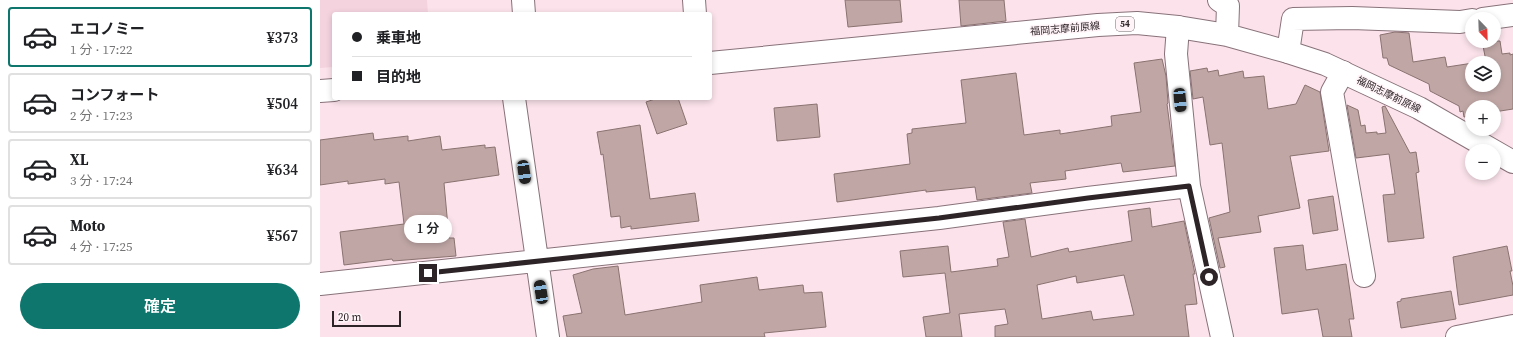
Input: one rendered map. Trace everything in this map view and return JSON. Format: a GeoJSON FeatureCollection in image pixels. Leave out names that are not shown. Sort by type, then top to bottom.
{"type":"FeatureCollection","features":[{"type":"Feature","properties":{"kind":"street"},"geometry":{"type":"LineString","coordinates":[[523,0],[524,12]]}},
{"type":"Feature","properties":{"kind":"street"},"geometry":{"type":"LineString","coordinates":[[694,0],[695,12]]}},
{"type":"Feature","properties":{"kind":"street"},"geometry":{"type":"LineString","coordinates":[[1219,0],[1228,6],[1227,35]]}},
{"type":"Feature","properties":{"kind":"street"},"geometry":{"type":"LineString","coordinates":[[1288,52],[1295,9],[1352,18],[1465,21]]}},
{"type":"Feature","properties":{"kind":"street"},"geometry":{"type":"LineString","coordinates":[[1501,17],[1513,15]]}},
{"type":"Feature","properties":{"kind":"street","name":"福岡志摩前原線"},"geometry":{"type":"LineString","coordinates":[[712,63],[1098,25],[1137,23],[1178,27],[1227,35],[1325,64],[1419,108],[1513,162]]}},
{"type":"Feature","properties":{"kind":"street"},"geometry":{"type":"LineString","coordinates":[[1178,27],[1176,54],[1189,186],[1222,337]]}},
{"type":"Feature","properties":{"kind":"street"},"geometry":{"type":"LineString","coordinates":[[1343,72],[1332,92],[1364,276]]}},
{"type":"Feature","properties":{"kind":"street"},"geometry":{"type":"LineString","coordinates":[[320,91],[332,90]]}},
{"type":"Feature","properties":{"kind":"street"},"geometry":{"type":"LineString","coordinates":[[514,100],[548,337]]}},
{"type":"Feature","properties":{"kind":"street"},"geometry":{"type":"LineString","coordinates":[[320,284],[939,218],[1189,186]]}},
{"type":"Feature","properties":{"kind":"street"},"geometry":{"type":"LineString","coordinates":[[1457,337],[1513,326]]}},
{"type":"Feature","properties":{"kind":"shaded area"},"geometry":{"type":"Polygon","coordinates":[[[320,0],[427,0],[428,12],[332,12],[332,67],[320,68],[320,0]]]}},
{"type":"Feature","properties":{"kind":"building"},"geometry":{"type":"Polygon","coordinates":[[[845,0],[900,0],[902,22],[848,27],[845,0]]]}},
{"type":"Feature","properties":{"kind":"building"},"geometry":{"type":"Polygon","coordinates":[[[959,0],[1004,0],[1006,21],[961,26],[959,0]]]}},
{"type":"Feature","properties":{"kind":"building"},"geometry":{"type":"Polygon","coordinates":[[[1395,32],[1409,33],[1413,62],[1445,57],[1447,67],[1465,64],[1465,92],[1501,92],[1501,56],[1485,56],[1483,48],[1501,48],[1502,54],[1513,54],[1513,109],[1501,111],[1501,100],[1465,100],[1464,117],[1463,111],[1460,112],[1459,106],[1430,91],[1429,84],[1389,65],[1387,58],[1383,58],[1380,35],[1395,32]]]}},
{"type":"Feature","properties":{"kind":"building"},"geometry":{"type":"Polygon","coordinates":[[[1162,59],[1166,76],[1167,104],[1175,166],[1123,172],[1121,163],[1065,171],[1066,179],[1030,183],[1032,193],[977,200],[975,187],[926,192],[926,190],[837,202],[834,174],[910,164],[907,134],[912,133],[912,129],[966,123],[961,80],[1016,73],[1024,135],[1060,130],[1060,134],[1112,126],[1111,116],[1141,112],[1134,63],[1162,59]]]}},
{"type":"Feature","properties":{"kind":"building"},"geometry":{"type":"Polygon","coordinates":[[[1207,68],[1208,72],[1218,70],[1219,76],[1243,71],[1244,78],[1264,76],[1268,109],[1296,104],[1305,85],[1320,92],[1329,151],[1290,156],[1300,208],[1258,216],[1261,232],[1218,238],[1225,267],[1220,268],[1209,218],[1230,212],[1222,143],[1210,145],[1203,97],[1193,99],[1190,71],[1207,68]]]}},
{"type":"Feature","properties":{"kind":"building"},"geometry":{"type":"Polygon","coordinates":[[[652,100],[679,100],[687,124],[657,134],[646,102],[652,100]]]}},
{"type":"Feature","properties":{"kind":"building"},"geometry":{"type":"Polygon","coordinates":[[[817,104],[820,137],[777,141],[774,108],[817,104]]]}},
{"type":"Feature","properties":{"kind":"building"},"geometry":{"type":"Polygon","coordinates":[[[1347,105],[1358,110],[1361,126],[1365,125],[1366,133],[1377,132],[1377,134],[1386,133],[1382,107],[1385,106],[1410,153],[1416,152],[1419,172],[1416,173],[1424,238],[1388,242],[1383,195],[1395,194],[1389,154],[1356,158],[1347,105]]]}},
{"type":"Feature","properties":{"kind":"building"},"geometry":{"type":"Polygon","coordinates":[[[640,125],[650,199],[695,193],[699,221],[631,229],[631,226],[621,228],[620,216],[611,217],[603,154],[601,155],[597,132],[640,125]]]}},
{"type":"Feature","properties":{"kind":"building"},"geometry":{"type":"Polygon","coordinates":[[[373,133],[374,140],[408,136],[408,141],[440,136],[442,150],[485,145],[485,148],[495,147],[499,175],[444,183],[449,238],[454,238],[456,256],[393,261],[392,259],[344,265],[340,232],[404,224],[399,182],[385,184],[385,179],[348,184],[348,181],[320,185],[320,140],[373,133]]]}},
{"type":"Feature","properties":{"kind":"building"},"geometry":{"type":"Polygon","coordinates":[[[1333,196],[1338,230],[1313,234],[1308,200],[1333,196]]]}},
{"type":"Feature","properties":{"kind":"building"},"geometry":{"type":"Polygon","coordinates":[[[1150,208],[1152,227],[1184,221],[1195,274],[1193,274],[1197,304],[1185,305],[1189,337],[995,337],[995,326],[1008,324],[1005,309],[959,314],[962,337],[926,337],[923,317],[950,313],[945,273],[903,277],[900,251],[948,246],[951,272],[998,266],[997,259],[1009,257],[1003,222],[1025,219],[1031,257],[1068,248],[1069,252],[1132,241],[1128,211],[1150,208]],[[1124,275],[1077,283],[1076,276],[1037,285],[1042,319],[1091,311],[1093,320],[1134,315],[1124,275]]]}},
{"type":"Feature","properties":{"kind":"building"},"geometry":{"type":"Polygon","coordinates":[[[1303,245],[1306,270],[1346,264],[1354,319],[1349,319],[1352,337],[1323,337],[1318,309],[1282,314],[1274,248],[1303,245]]]}},
{"type":"Feature","properties":{"kind":"building"},"geometry":{"type":"Polygon","coordinates":[[[1507,246],[1512,271],[1510,271],[1513,295],[1459,305],[1453,257],[1507,246]]]}},
{"type":"Feature","properties":{"kind":"building"},"geometry":{"type":"Polygon","coordinates":[[[618,266],[625,315],[702,302],[700,285],[757,277],[759,290],[803,285],[804,293],[822,292],[826,327],[764,333],[765,337],[567,337],[563,316],[582,313],[573,275],[593,269],[618,266]]]}},
{"type":"Feature","properties":{"kind":"building"},"geometry":{"type":"Polygon","coordinates":[[[1451,291],[1456,319],[1401,328],[1397,302],[1401,301],[1401,299],[1451,291]]]}},
{"type":"Feature","properties":{"kind":"route"},"geometry":{"type":"LineString","coordinates":[[428,273],[939,218],[1189,186],[1209,277]]}}]}
